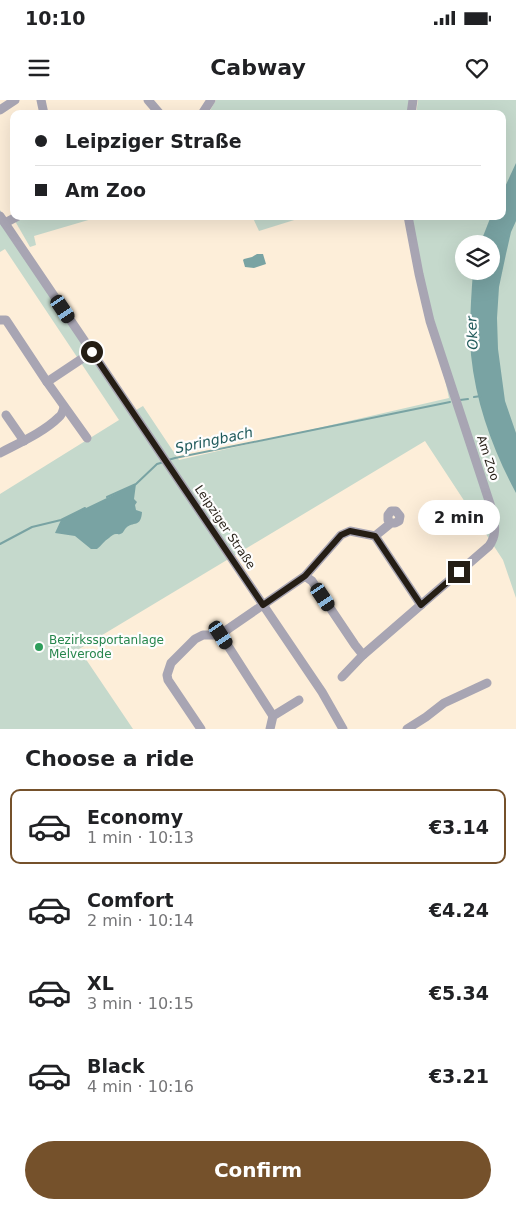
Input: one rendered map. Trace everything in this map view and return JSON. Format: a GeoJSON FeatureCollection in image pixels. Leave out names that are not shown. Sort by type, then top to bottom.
{"type":"FeatureCollection","features":[{"type":"Feature","properties":{"kind":"street"},"geometry":{"type":"LineString","coordinates":[[0,110],[15,100]]}},
{"type":"Feature","properties":{"kind":"street"},"geometry":{"type":"LineString","coordinates":[[148,100],[157,110]]}},
{"type":"Feature","properties":{"kind":"street","name":"Leipziger Straße"},"geometry":{"type":"LineString","coordinates":[[2,219],[322,692],[343,729]]}},
{"type":"Feature","properties":{"kind":"street","name":"Am Zoo"},"geometry":{"type":"LineString","coordinates":[[342,677],[363,654],[489,546],[493,541],[496,528],[492,510],[430,322],[409,220]]}},
{"type":"Feature","properties":{"kind":"street"},"geometry":{"type":"LineString","coordinates":[[0,320],[6,320],[87,438]]}},
{"type":"Feature","properties":{"kind":"street"},"geometry":{"type":"LineString","coordinates":[[47,382],[92,352]]}},
{"type":"Feature","properties":{"kind":"street"},"geometry":{"type":"LineString","coordinates":[[0,453],[24,441],[61,416],[64,407]]}},
{"type":"Feature","properties":{"kind":"street"},"geometry":{"type":"LineString","coordinates":[[6,415],[24,441]]}},
{"type":"Feature","properties":{"kind":"street"},"geometry":{"type":"LineString","coordinates":[[375,536],[391,523]]}},
{"type":"Feature","properties":{"kind":"street"},"geometry":{"type":"LineString","coordinates":[[201,729],[168,680],[168,670],[172,663],[195,639],[203,635],[221,635],[305,576],[341,535],[350,531],[375,536],[421,605]]}},
{"type":"Feature","properties":{"kind":"street"},"geometry":{"type":"LineString","coordinates":[[305,576],[312,581],[363,654]]}},
{"type":"Feature","properties":{"kind":"street"},"geometry":{"type":"LineString","coordinates":[[221,635],[273,716]]}},
{"type":"Feature","properties":{"kind":"street"},"geometry":{"type":"LineString","coordinates":[[407,729],[444,703],[487,684]]}},
{"type":"Feature","properties":{"kind":"street"},"geometry":{"type":"LineString","coordinates":[[270,729],[273,716],[299,700]]}},
{"type":"Feature","properties":{"kind":"green space"},"geometry":{"type":"Polygon","coordinates":[[[216,100],[410,100],[409,110],[210,110],[216,100]]]}},
{"type":"Feature","properties":{"kind":"green space"},"geometry":{"type":"Polygon","coordinates":[[[418,100],[516,100],[516,598],[503,560],[425,441],[79,649],[133,729],[0,729],[0,494],[119,420],[5,249],[0,252],[0,210],[131,413],[143,406],[179,460],[449,398],[412,220],[506,220],[506,110],[417,110],[418,100]]]}},
{"type":"Feature","properties":{"kind":"green space"},"geometry":{"type":"Polygon","coordinates":[[[88,220],[34,236],[36,245],[30,247],[15,221],[88,220]]]}},
{"type":"Feature","properties":{"kind":"green space"},"geometry":{"type":"Polygon","coordinates":[[[254,220],[294,220],[259,231],[254,220]]]}},
{"type":"Feature","properties":{"kind":"water","name":"Oker"},"geometry":{"type":"Polygon","coordinates":[[[516,163],[516,221],[511,232],[499,287],[497,318],[498,349],[505,401],[516,433],[516,493],[500,460],[481,409],[473,373],[470,334],[472,280],[500,280],[500,235],[484,235],[489,220],[506,220],[506,185],[516,163]]]}},
{"type":"Feature","properties":{"kind":"water"},"geometry":{"type":"Polygon","coordinates":[[[257,254],[263,254],[266,264],[254,268],[245,267],[243,260],[257,254]]]}},
{"type":"Feature","properties":{"kind":"water"},"geometry":{"type":"Polygon","coordinates":[[[136,484],[134,499],[137,502],[135,505],[136,510],[142,512],[140,520],[126,528],[122,533],[112,536],[97,549],[91,549],[75,536],[55,533],[61,520],[136,484]]]}},
{"type":"Feature","properties":{"kind":"waterway","name":"Springbach"},"geometry":{"type":"LineString","coordinates":[[474,397],[481,396]]}},
{"type":"Feature","properties":{"kind":"waterway","name":"Springbach"},"geometry":{"type":"LineString","coordinates":[[460,400],[468,399]]}},
{"type":"Feature","properties":{"kind":"waterway","name":"Springbach"},"geometry":{"type":"LineString","coordinates":[[168,460],[450,402]]}},
{"type":"Feature","properties":{"kind":"waterway","name":"Springbach"},"geometry":{"type":"LineString","coordinates":[[107,497],[136,484],[157,464],[164,462]]}},
{"type":"Feature","properties":{"kind":"waterway","name":"Springbach"},"geometry":{"type":"LineString","coordinates":[[0,544],[32,527],[61,520],[85,508]]}},
{"type":"Feature","properties":{"kind":"place","name":"Bezirkssportanlage Melverode"},"geometry":{"type":"Point","coordinates":[39,647]}},
{"type":"Feature","properties":{"kind":"route"},"geometry":{"type":"LineString","coordinates":[[92,352],[263,605],[305,576],[341,535],[350,531],[375,536],[421,605],[459,572]]}}]}
